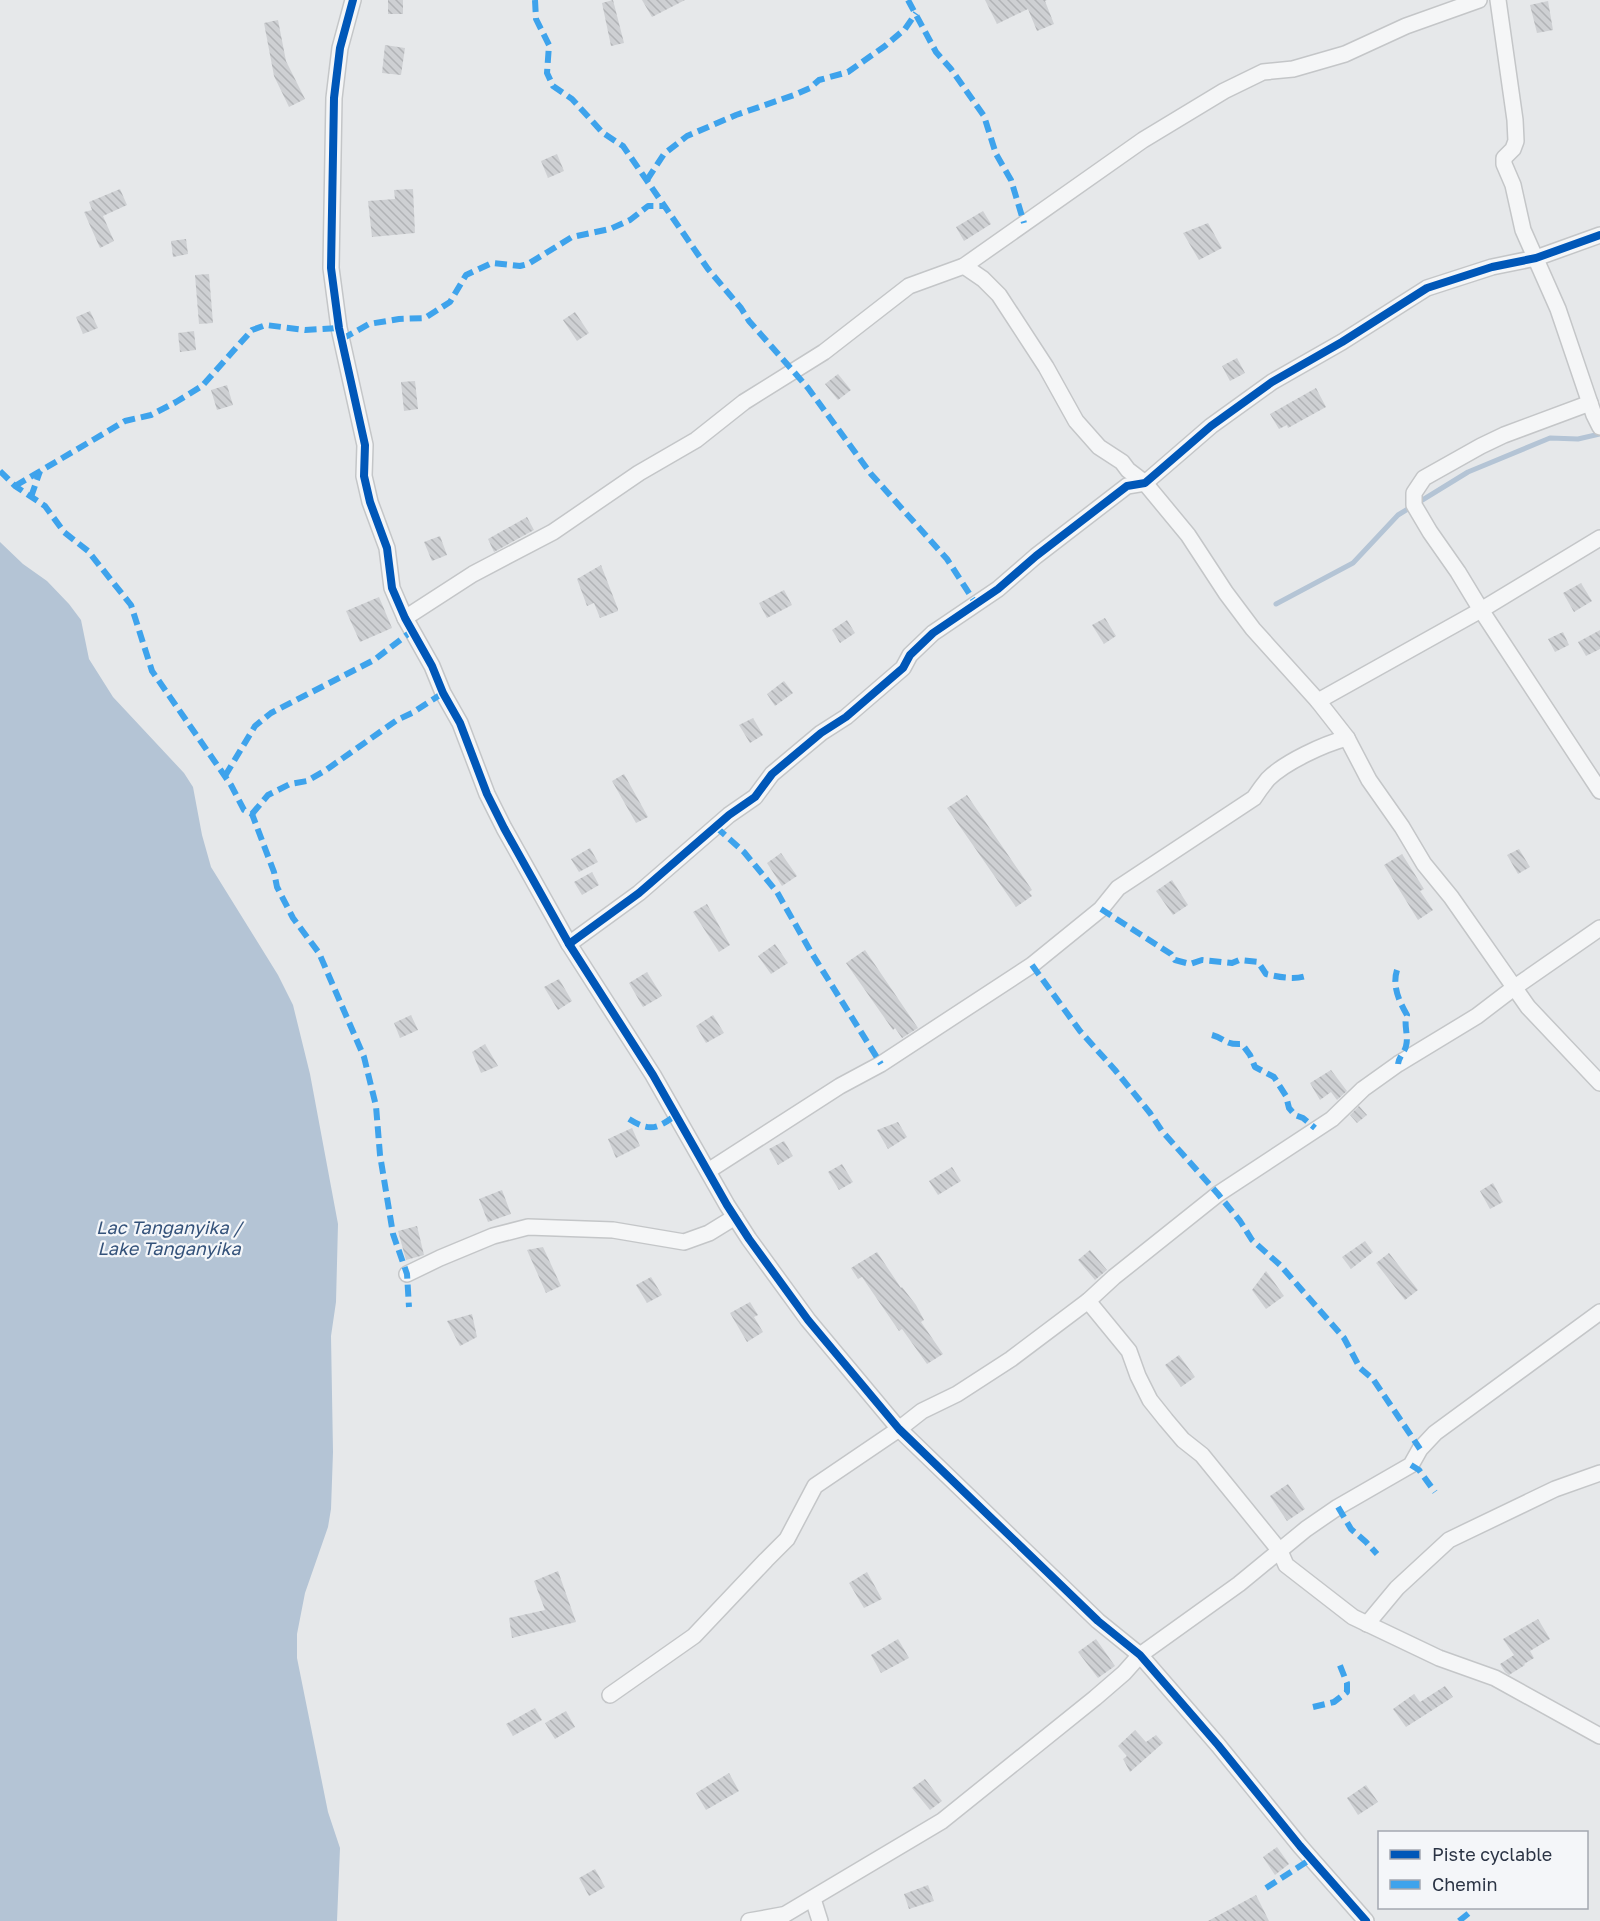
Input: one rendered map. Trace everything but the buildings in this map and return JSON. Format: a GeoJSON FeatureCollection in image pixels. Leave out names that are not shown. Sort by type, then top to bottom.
{"type":"FeatureCollection","features":[{"type":"Feature","properties":{"kind":"street"},"geometry":{"type":"LineString","coordinates":[[353,0],[340,48],[334,98],[331,268],[339,328],[365,445],[364,476],[370,502],[387,548],[393,588],[405,618],[460,723],[491,802],[569,944],[653,1075],[735,1217],[808,1320],[899,1429],[1098,1621],[1140,1655],[1366,1921]]}},
{"type":"Feature","properties":{"kind":"street"},"geometry":{"type":"LineString","coordinates":[[405,618],[472,574],[554,532],[639,473],[696,440],[744,402],[825,352],[909,286],[964,266],[1143,140],[1224,91],[1263,72],[1293,69],[1346,54],[1406,26],[1479,0]]}},
{"type":"Feature","properties":{"kind":"street"},"geometry":{"type":"LineString","coordinates":[[1498,0],[1516,141],[1514,149],[1504,158],[1504,164],[1513,185],[1523,230],[1558,309],[1600,427]]}},
{"type":"Feature","properties":{"kind":"street"},"geometry":{"type":"LineString","coordinates":[[569,944],[639,893],[729,814],[755,797],[772,774],[821,733],[846,717],[903,668],[910,655],[933,633],[998,589],[1036,556],[1126,486],[1145,483],[1211,426],[1272,382],[1342,342],[1427,288],[1492,267],[1536,258],[1600,235]]}},
{"type":"Feature","properties":{"kind":"street"},"geometry":{"type":"LineString","coordinates":[[964,266],[983,279],[999,295],[1046,367],[1076,421],[1100,447],[1122,462],[1128,470],[1145,483],[1188,535],[1253,629],[1318,701],[1347,738],[1369,780],[1402,827],[1424,864],[1451,897],[1539,1021],[1600,1083]]}},
{"type":"Feature","properties":{"kind":"street"},"geometry":{"type":"LineString","coordinates":[[1590,403],[1548,417],[1481,446],[1424,478],[1414,493],[1414,505],[1600,791]]}},
{"type":"Feature","properties":{"kind":"street"},"geometry":{"type":"LineString","coordinates":[[1318,701],[1481,610],[1600,538]]}},
{"type":"Feature","properties":{"kind":"street"},"geometry":{"type":"LineString","coordinates":[[708,1171],[840,1086],[881,1064],[1032,965],[1101,909],[1118,888],[1254,798],[1269,778],[1280,770],[1323,745],[1347,738]]}},
{"type":"Feature","properties":{"kind":"street"},"geometry":{"type":"LineString","coordinates":[[610,1695],[694,1636],[788,1539],[815,1486],[922,1411],[957,1394],[1011,1359],[1088,1301],[1114,1277],[1218,1194],[1332,1119],[1363,1089],[1389,1070],[1476,1016],[1600,928]]}},
{"type":"Feature","properties":{"kind":"street"},"geometry":{"type":"LineString","coordinates":[[407,1274],[483,1241],[528,1227],[613,1230],[684,1242],[708,1233],[735,1217]]}},
{"type":"Feature","properties":{"kind":"street"},"geometry":{"type":"LineString","coordinates":[[1088,1301],[1129,1351],[1150,1400],[1183,1440],[1202,1455],[1280,1551],[1286,1565],[1353,1617],[1439,1658],[1495,1678],[1600,1736]]}},
{"type":"Feature","properties":{"kind":"street"},"geometry":{"type":"LineString","coordinates":[[749,1921],[780,1918],[942,1821],[1095,1698],[1140,1655],[1239,1584],[1306,1529],[1338,1507],[1411,1465],[1420,1449],[1435,1433],[1600,1312]]}},
{"type":"Feature","properties":{"kind":"street"},"geometry":{"type":"LineString","coordinates":[[1366,1624],[1397,1588],[1449,1540],[1555,1489],[1600,1473]]}},
{"type":"Feature","properties":{"kind":"street"},"geometry":{"type":"LineString","coordinates":[[813,1899],[820,1921]]}},
{"type":"Feature","properties":{"kind":"water","name":"Lac Tanganyika / Lake Tanganyika"},"geometry":{"type":"Polygon","coordinates":[[[0,542],[23,564],[47,581],[69,604],[81,620],[89,659],[113,697],[184,773],[193,787],[211,867],[278,975],[293,1005],[310,1074],[338,1224],[336,1302],[331,1336],[333,1452],[328,1527],[305,1593],[297,1634],[297,1658],[328,1812],[340,1848],[337,1921],[0,1921],[0,542]]]}},
{"type":"Feature","properties":{"kind":"waterway"},"geometry":{"type":"LineString","coordinates":[[1276,604],[1353,563],[1398,515],[1468,472],[1550,438],[1578,439],[1600,434]]}},
{"type":"Feature","properties":{"kind":"marked path"},"geometry":{"type":"LineString","coordinates":[[535,0],[536,19],[549,45],[547,73],[553,86],[572,99],[603,133],[623,146],[708,269],[749,321],[808,388],[871,474],[947,559],[976,604]]}},
{"type":"Feature","properties":{"kind":"marked path"},"geometry":{"type":"LineString","coordinates":[[908,0],[936,52],[984,116],[996,154],[1011,180],[1024,223]]}},
{"type":"Feature","properties":{"kind":"marked path"},"geometry":{"type":"LineString","coordinates":[[647,180],[664,154],[687,136],[736,115],[794,95],[810,88],[819,80],[848,72],[905,29],[916,13]]}},
{"type":"Feature","properties":{"kind":"marked path"},"geometry":{"type":"LineString","coordinates":[[342,339],[369,324],[425,318],[450,302],[466,275],[492,263],[520,266],[528,264],[572,237],[610,229],[630,220],[648,206],[665,206]]}},
{"type":"Feature","properties":{"kind":"marked path"},"geometry":{"type":"LineString","coordinates":[[15,486],[125,421],[151,415],[202,386],[252,330],[266,325],[305,330],[339,328]]}},
{"type":"Feature","properties":{"kind":"marked path"},"geometry":{"type":"LineString","coordinates":[[0,471],[15,486],[45,506],[64,532],[88,551],[131,605],[152,671],[231,785],[244,810],[252,814],[274,872],[277,887],[293,918],[319,953],[364,1057],[376,1106],[380,1155],[393,1234],[407,1274],[409,1307]]}},
{"type":"Feature","properties":{"kind":"marked path"},"geometry":{"type":"LineString","coordinates":[[31,497],[40,471]]}},
{"type":"Feature","properties":{"kind":"marked path"},"geometry":{"type":"LineString","coordinates":[[225,776],[255,726],[271,713],[374,660],[412,631]]}},
{"type":"Feature","properties":{"kind":"marked path"},"geometry":{"type":"LineString","coordinates":[[252,814],[268,795],[290,784],[307,781],[326,770],[397,720],[443,693]]}},
{"type":"Feature","properties":{"kind":"marked path"},"geometry":{"type":"LineString","coordinates":[[716,827],[744,852],[777,892],[811,952],[881,1064]]}},
{"type":"Feature","properties":{"kind":"marked path"},"geometry":{"type":"LineString","coordinates":[[1101,909],[1171,954],[1175,960],[1190,964],[1202,960],[1232,963],[1239,960],[1258,962],[1266,974],[1291,978],[1306,976]]}},
{"type":"Feature","properties":{"kind":"marked path"},"geometry":{"type":"LineString","coordinates":[[1032,965],[1080,1031],[1115,1070],[1162,1131],[1218,1194],[1252,1240],[1280,1265],[1344,1338],[1360,1368],[1373,1379],[1420,1449]]}},
{"type":"Feature","properties":{"kind":"marked path"},"geometry":{"type":"LineString","coordinates":[[1397,970],[1396,988],[1407,1015],[1406,1046],[1398,1064]]}},
{"type":"Feature","properties":{"kind":"marked path"},"geometry":{"type":"LineString","coordinates":[[1212,1035],[1229,1043],[1242,1044],[1255,1067],[1274,1077],[1286,1096],[1289,1108],[1295,1115],[1303,1118],[1315,1128]]}},
{"type":"Feature","properties":{"kind":"marked path"},"geometry":{"type":"LineString","coordinates":[[629,1119],[643,1126],[653,1127],[676,1115]]}},
{"type":"Feature","properties":{"kind":"marked path"},"geometry":{"type":"LineString","coordinates":[[1411,1465],[1419,1470],[1435,1492]]}},
{"type":"Feature","properties":{"kind":"marked path"},"geometry":{"type":"LineString","coordinates":[[1338,1507],[1351,1529],[1377,1554]]}},
{"type":"Feature","properties":{"kind":"marked path"},"geometry":{"type":"LineString","coordinates":[[1313,1707],[1334,1702],[1347,1692],[1347,1683],[1339,1663]]}},
{"type":"Feature","properties":{"kind":"marked path"},"geometry":{"type":"LineString","coordinates":[[1266,1888],[1311,1859]]}},
{"type":"Feature","properties":{"kind":"marked path"},"geometry":{"type":"LineString","coordinates":[[1459,1921],[1469,1913]]}},
{"type":"Feature","properties":{"kind":"cycle path"},"geometry":{"type":"LineString","coordinates":[[353,0],[340,48],[334,98],[331,268],[339,328],[365,445],[364,476],[370,502],[387,548],[392,588],[405,618],[460,723],[487,794],[504,828],[569,944],[653,1075],[727,1205],[808,1320],[899,1429],[1098,1621],[1140,1655],[1366,1921]]}},
{"type":"Feature","properties":{"kind":"cycle path"},"geometry":{"type":"LineString","coordinates":[[569,944],[639,893],[729,815],[755,797],[772,774],[821,733],[846,717],[903,668],[910,655],[933,633],[998,589],[1036,556],[1127,486],[1145,483],[1211,426],[1272,382],[1342,342],[1427,288],[1492,267],[1536,258],[1600,235]]}}]}
